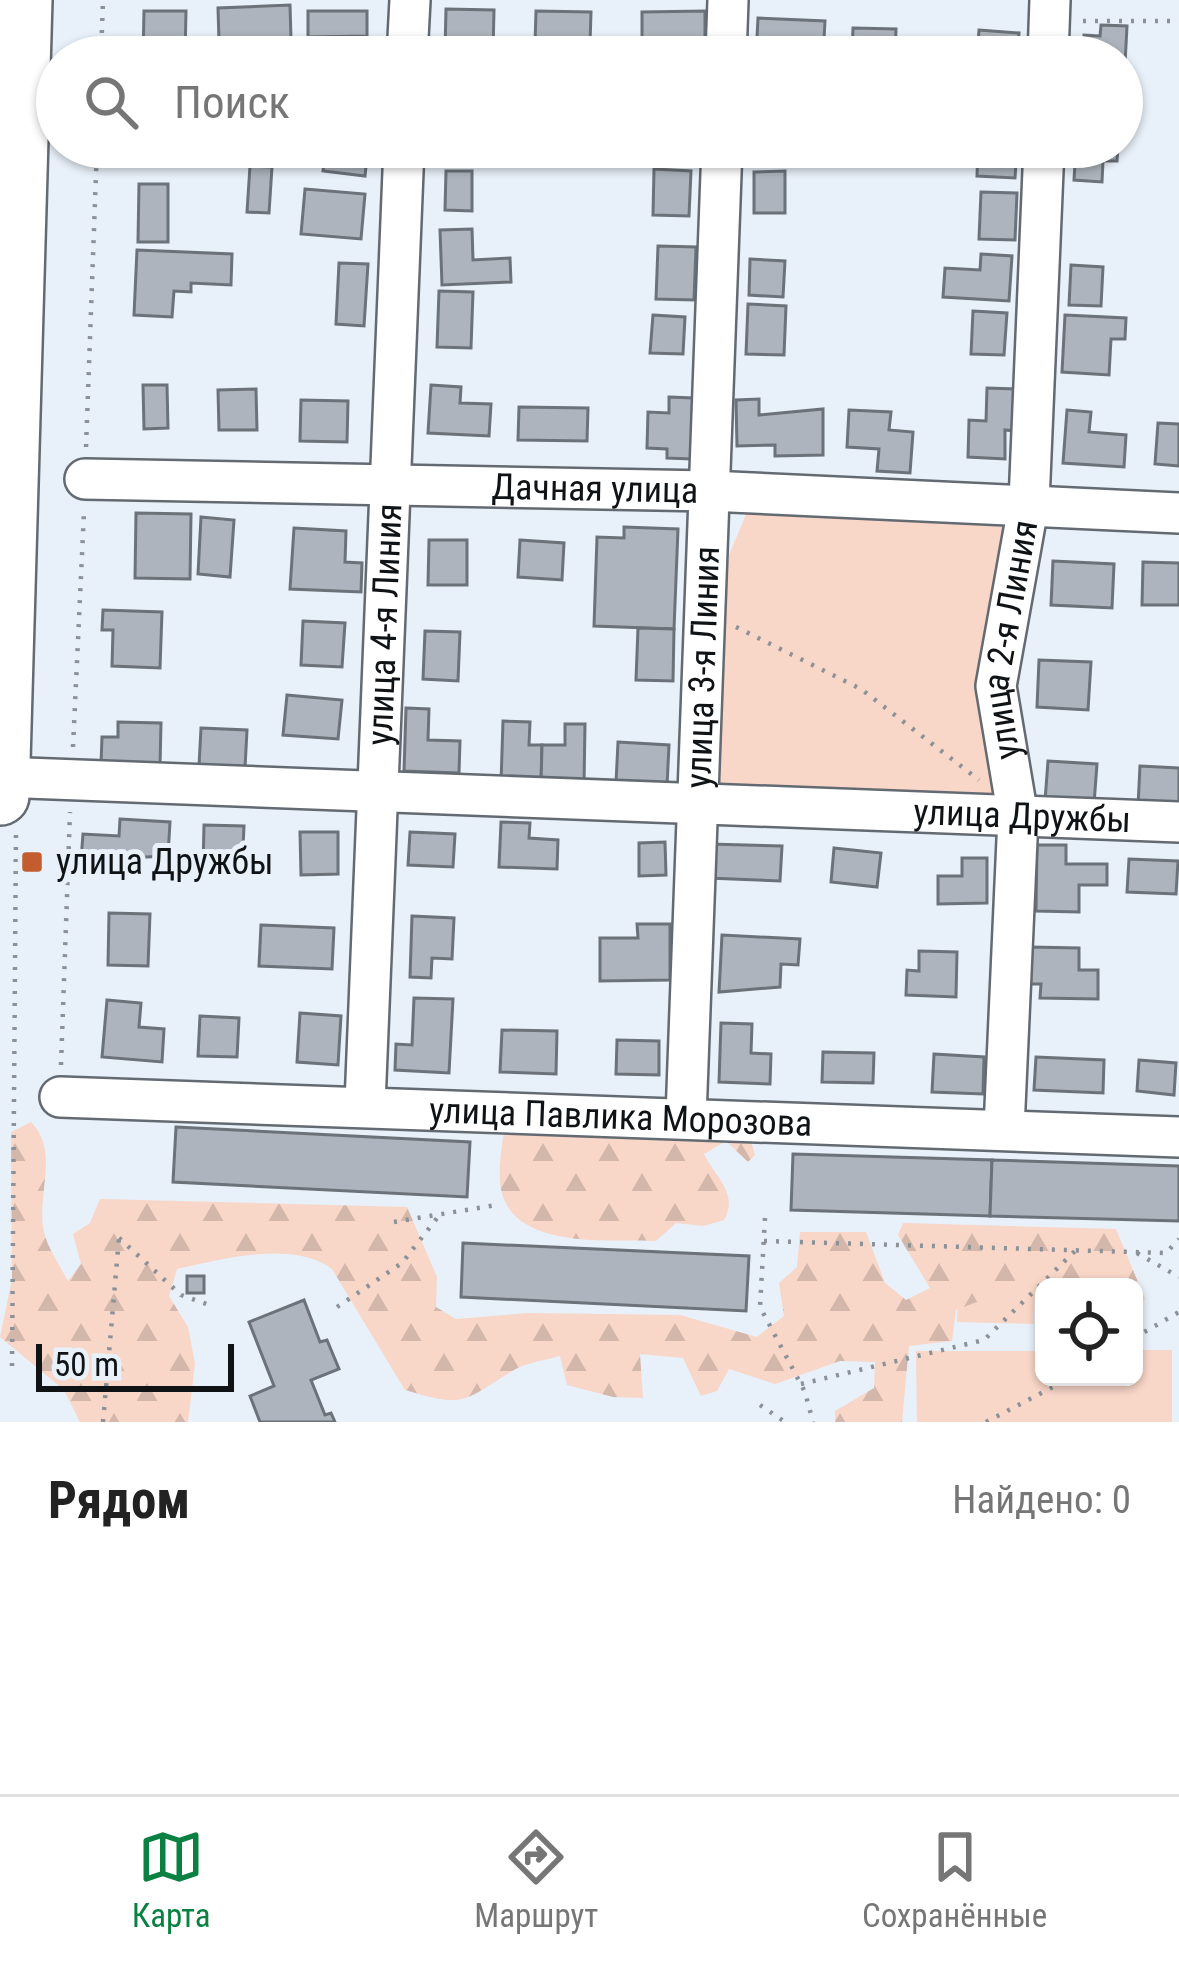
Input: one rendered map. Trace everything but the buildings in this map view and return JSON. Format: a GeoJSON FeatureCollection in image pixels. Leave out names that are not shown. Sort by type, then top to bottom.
{"type":"FeatureCollection","features":[{"type":"Feature","properties":{"kind":"highway"},"geometry":{"type":"LineString","coordinates":[[6,784],[23,0]]}},
{"type":"Feature","properties":{"kind":"street"},"geometry":{"type":"LineString","coordinates":[[408,36],[410,0]]}},
{"type":"Feature","properties":{"kind":"street"},"geometry":{"type":"LineString","coordinates":[[727,36],[728,0]]}},
{"type":"Feature","properties":{"kind":"street","name":"улица 4-я Линия"},"geometry":{"type":"LineString","coordinates":[[365,1104],[403,168]]}},
{"type":"Feature","properties":{"kind":"street","name":"улица 3-я Линия"},"geometry":{"type":"LineString","coordinates":[[686,1117],[721,168]]}},
{"type":"Feature","properties":{"kind":"street","name":"улица 2-я Линия"},"geometry":{"type":"LineString","coordinates":[[1004,1130],[1016,813],[996,686],[1029,502],[1043,168]]}},
{"type":"Feature","properties":{"kind":"street","name":"Дачная улица"},"geometry":{"type":"LineString","coordinates":[[85,479],[710,491],[1029,502],[1179,513]]}},
{"type":"Feature","properties":{"kind":"street","name":"улица Дружбы"},"geometry":{"type":"LineString","coordinates":[[6,784],[71,780],[1179,822]]}},
{"type":"Feature","properties":{"kind":"street","name":"улица Павлика Морозова"},"geometry":{"type":"LineString","coordinates":[[60,1096],[1179,1137]]}},
{"type":"Feature","properties":{"kind":"path"},"geometry":{"type":"LineString","coordinates":[[102,36],[103,0]]}},
{"type":"Feature","properties":{"kind":"path"},"geometry":{"type":"LineString","coordinates":[[1049,26],[1179,21]]}},
{"type":"Feature","properties":{"kind":"path"},"geometry":{"type":"LineString","coordinates":[[704,611],[861,688],[1016,813]]}},
{"type":"Feature","properties":{"kind":"path"},"geometry":{"type":"LineString","coordinates":[[60,1096],[71,780]]}},
{"type":"Feature","properties":{"kind":"path"},"geometry":{"type":"LineString","coordinates":[[6,784],[13,1366]]}},
{"type":"Feature","properties":{"kind":"path"},"geometry":{"type":"LineString","coordinates":[[394,1222],[496,1205]]}},
{"type":"Feature","properties":{"kind":"path"},"geometry":{"type":"LineString","coordinates":[[337,1307],[402,1263],[441,1213]]}},
{"type":"Feature","properties":{"kind":"path"},"geometry":{"type":"LineString","coordinates":[[765,1218],[760,1307],[801,1384],[813,1422]]}},
{"type":"Feature","properties":{"kind":"path"},"geometry":{"type":"LineString","coordinates":[[103,1422],[119,1238],[181,1294],[212,1306]]}},
{"type":"Feature","properties":{"kind":"path"},"geometry":{"type":"LineString","coordinates":[[764,1241],[1166,1253],[1179,1239]]}},
{"type":"Feature","properties":{"kind":"path"},"geometry":{"type":"LineString","coordinates":[[801,1384],[984,1340],[1076,1250]]}},
{"type":"Feature","properties":{"kind":"path"},"geometry":{"type":"LineString","coordinates":[[1136,1252],[1179,1277]]}},
{"type":"Feature","properties":{"kind":"path"},"geometry":{"type":"LineString","coordinates":[[1143,1333],[1179,1312]]}},
{"type":"Feature","properties":{"kind":"path"},"geometry":{"type":"LineString","coordinates":[[986,1422],[1055,1386]]}},
{"type":"Feature","properties":{"kind":"path"},"geometry":{"type":"LineString","coordinates":[[760,1405],[785,1422]]}},
{"type":"Feature","properties":{"kind":"green space"},"geometry":{"type":"Polygon","coordinates":[[[747,512],[1013,524],[1009,811],[730,800],[716,784],[722,572],[747,512]]]}},
{"type":"Feature","properties":{"kind":"green space"},"geometry":{"type":"Polygon","coordinates":[[[506,1114],[746,1125],[755,1155],[748,1162],[726,1141],[704,1154],[727,1193],[724,1220],[703,1226],[676,1223],[656,1241],[565,1237],[524,1223],[509,1209],[500,1180],[506,1114]]]}},
{"type":"Feature","properties":{"kind":"green space"},"geometry":{"type":"Polygon","coordinates":[[[31,1122],[44,1145],[44,1234],[68,1281],[81,1264],[73,1234],[90,1223],[100,1199],[407,1207],[437,1277],[436,1307],[456,1319],[528,1313],[680,1315],[757,1337],[784,1316],[779,1283],[797,1267],[800,1232],[866,1232],[885,1283],[906,1300],[930,1288],[898,1235],[903,1223],[1116,1229],[1136,1278],[1035,1278],[1035,1298],[1021,1285],[956,1310],[952,1341],[909,1346],[902,1422],[835,1422],[835,1411],[874,1388],[875,1362],[840,1361],[775,1384],[729,1369],[717,1391],[701,1396],[683,1358],[640,1354],[643,1398],[613,1397],[567,1385],[560,1356],[517,1368],[462,1399],[405,1390],[332,1269],[298,1255],[257,1254],[177,1269],[169,1296],[188,1327],[195,1364],[188,1422],[80,1422],[64,1390],[0,1337],[12,1279],[11,1132],[31,1122]]]}},
{"type":"Feature","properties":{"kind":"green space"},"geometry":{"type":"Polygon","coordinates":[[[958,1275],[1035,1277],[1034,1324],[957,1322],[958,1275]]]}},
{"type":"Feature","properties":{"kind":"green space"},"geometry":{"type":"Polygon","coordinates":[[[1143,1350],[1172,1350],[1172,1422],[917,1422],[916,1351],[1035,1351],[1035,1386],[1143,1386],[1143,1350]]]}},
{"type":"Feature","properties":{"kind":"place","name":"улица Дружбы"},"geometry":{"type":"Point","coordinates":[32,862]}}]}
